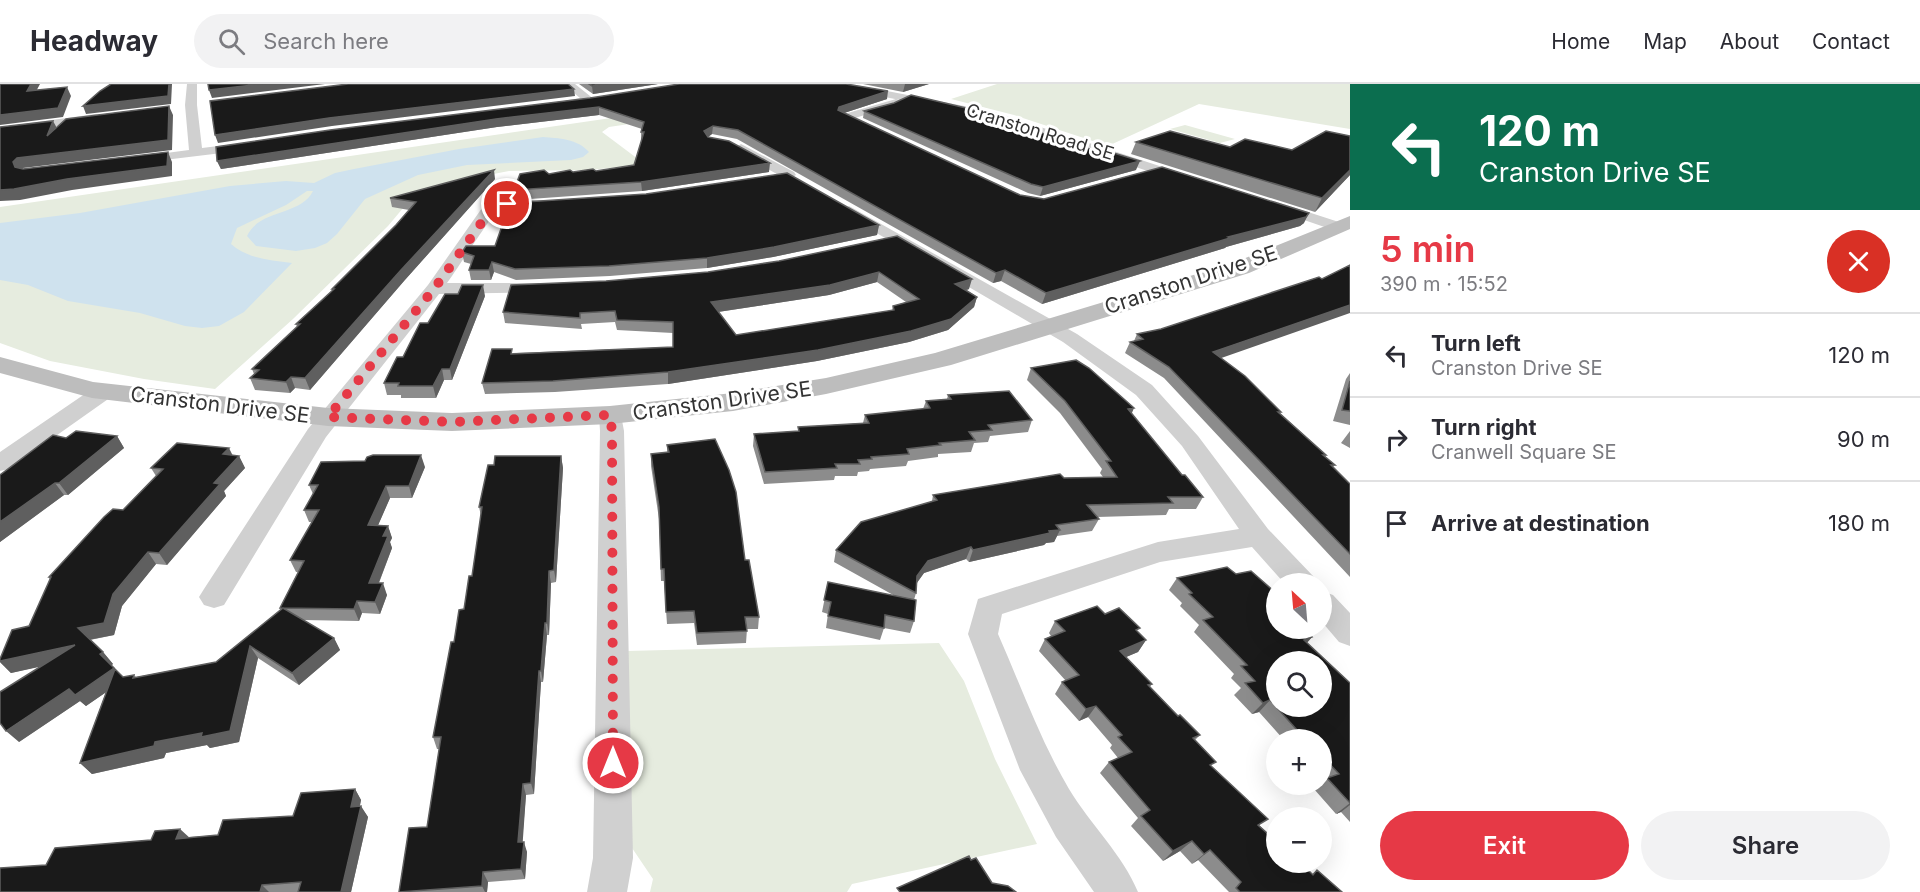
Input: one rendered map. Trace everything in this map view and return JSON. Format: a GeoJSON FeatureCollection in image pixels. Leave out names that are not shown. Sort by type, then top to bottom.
{"type":"FeatureCollection","features":[{"type":"Feature","properties":{"kind":"street"},"geometry":{"type":"LineString","coordinates":[[192,84],[191,105],[196,153]]}},
{"type":"Feature","properties":{"kind":"street"},"geometry":{"type":"LineString","coordinates":[[553,105],[595,99],[568,84]]}},
{"type":"Feature","properties":{"kind":"street","name":"Cranston Road SE"},"geometry":{"type":"LineString","coordinates":[[832,84],[991,114],[1201,184]]}},
{"type":"Feature","properties":{"kind":"street"},"geometry":{"type":"LineString","coordinates":[[889,137],[845,117],[888,106],[908,97]]}},
{"type":"Feature","properties":{"kind":"street"},"geometry":{"type":"LineString","coordinates":[[0,131],[113,115]]}},
{"type":"Feature","properties":{"kind":"street"},"geometry":{"type":"LineString","coordinates":[[120,163],[262,144]]}},
{"type":"Feature","properties":{"kind":"street"},"geometry":{"type":"LineString","coordinates":[[733,144],[794,178],[766,180]]}},
{"type":"Feature","properties":{"kind":"street"},"geometry":{"type":"LineString","coordinates":[[1139,175],[1159,170]]}},
{"type":"Feature","properties":{"kind":"street"},"geometry":{"type":"LineString","coordinates":[[214,597],[322,426],[434,289],[480,225],[487,211],[507,204],[562,203]]}},
{"type":"Feature","properties":{"kind":"street"},"geometry":{"type":"LineString","coordinates":[[837,204],[1059,332],[1144,390],[1190,441],[1258,536],[1293,573]]}},
{"type":"Feature","properties":{"kind":"street"},"geometry":{"type":"LineString","coordinates":[[1258,204],[1344,232]]}},
{"type":"Feature","properties":{"kind":"street","name":"Cranston Drive SE"},"geometry":{"type":"LineString","coordinates":[[0,387],[78,409],[322,426],[454,438],[611,423],[739,418],[856,398],[958,373],[1059,332],[1255,280],[1344,232]]}},
{"type":"Feature","properties":{"kind":"street"},"geometry":{"type":"LineString","coordinates":[[873,243],[895,238]]}},
{"type":"Feature","properties":{"kind":"street"},"geometry":{"type":"LineString","coordinates":[[434,289],[562,288]]}},
{"type":"Feature","properties":{"kind":"street","name":"Cranston Drive SE"},"geometry":{"type":"LineString","coordinates":[[0,365],[103,392],[322,426]]}},
{"type":"Feature","properties":{"kind":"street"},"geometry":{"type":"LineString","coordinates":[[0,463],[103,392]]}},
{"type":"Feature","properties":{"kind":"street"},"geometry":{"type":"LineString","coordinates":[[607,892],[613,858],[611,423]]}},
{"type":"Feature","properties":{"kind":"street"},"geometry":{"type":"LineString","coordinates":[[1118,892],[1069,824],[1038,770],[983,634],[989,607],[1158,552],[1258,536]]}},
{"type":"Feature","properties":{"kind":"street"},"geometry":{"type":"LineString","coordinates":[[1332,614],[1350,633]]}},
{"type":"Feature","properties":{"kind":"shaded area"},"geometry":{"type":"Polygon","coordinates":[[[997,84],[1350,84],[1350,129],[1199,104],[1108,146],[1014,115],[951,99],[997,84]]]}},
{"type":"Feature","properties":{"kind":"shaded area"},"geometry":{"type":"Polygon","coordinates":[[[824,87],[883,97],[887,100],[823,95],[609,127],[602,132],[646,165],[588,170],[509,171],[437,185],[414,195],[388,226],[293,319],[215,389],[144,379],[50,361],[0,343],[0,207],[824,87]]]}},
{"type":"Feature","properties":{"kind":"shaded area"},"geometry":{"type":"Polygon","coordinates":[[[1185,125],[1235,139],[1220,143],[1170,129],[1185,125]]]}},
{"type":"Feature","properties":{"kind":"shaded area"},"geometry":{"type":"Polygon","coordinates":[[[939,643],[964,681],[995,759],[1037,844],[852,884],[847,892],[650,892],[653,879],[630,845],[627,651],[939,643]]]}},
{"type":"Feature","properties":{"kind":"water"},"geometry":{"type":"Polygon","coordinates":[[[543,137],[574,142],[589,152],[583,157],[571,160],[467,165],[418,175],[365,199],[337,234],[327,243],[315,248],[296,251],[256,246],[247,236],[261,221],[299,205],[313,191],[307,191],[286,205],[237,228],[231,244],[238,249],[260,258],[292,263],[244,312],[219,326],[202,328],[185,326],[140,313],[68,301],[28,285],[0,280],[0,223],[80,213],[230,186],[286,181],[314,183],[335,173],[354,169],[459,149],[543,137]]]}},
{"type":"Feature","properties":{"kind":"building"},"geometry":{"type":"Polygon","coordinates":[[[0,84],[31,84],[27,91],[67,87],[58,108],[0,115],[0,84]]]}},
{"type":"Feature","properties":{"kind":"building"},"geometry":{"type":"Polygon","coordinates":[[[111,84],[169,84],[168,96],[83,106],[111,84]]]}},
{"type":"Feature","properties":{"kind":"building"},"geometry":{"type":"Polygon","coordinates":[[[208,84],[262,84],[209,90],[208,84]]]}},
{"type":"Feature","properties":{"kind":"building"},"geometry":{"type":"Polygon","coordinates":[[[348,84],[568,84],[574,89],[329,118],[215,135],[210,101],[348,84]]]}},
{"type":"Feature","properties":{"kind":"building"},"geometry":{"type":"Polygon","coordinates":[[[679,84],[846,84],[888,91],[839,107],[838,110],[1020,195],[1044,199],[1162,167],[1309,213],[1306,217],[1228,237],[1230,238],[1046,293],[1005,270],[996,273],[738,130],[713,126],[704,131],[708,137],[729,141],[770,163],[641,182],[514,190],[520,174],[544,170],[549,174],[570,170],[573,172],[593,169],[596,171],[634,165],[644,132],[641,132],[644,122],[599,107],[496,119],[217,161],[216,147],[330,130],[590,98],[679,84]]]}},
{"type":"Feature","properties":{"kind":"building"},"geometry":{"type":"Polygon","coordinates":[[[911,95],[966,108],[1108,155],[1114,153],[1140,161],[1043,187],[1031,184],[864,111],[894,103],[911,95]]]}},
{"type":"Feature","properties":{"kind":"building"},"geometry":{"type":"Polygon","coordinates":[[[169,106],[168,140],[17,158],[13,162],[15,167],[23,169],[168,152],[167,166],[0,190],[0,127],[53,121],[47,136],[66,119],[169,106]]]}},
{"type":"Feature","properties":{"kind":"building"},"geometry":{"type":"Polygon","coordinates":[[[1170,131],[1230,147],[1245,139],[1292,150],[1326,131],[1350,136],[1350,170],[1322,198],[1136,142],[1170,131]]]}},
{"type":"Feature","properties":{"kind":"building"},"geometry":{"type":"Polygon","coordinates":[[[494,170],[305,378],[291,377],[286,382],[250,378],[259,370],[252,369],[300,324],[296,324],[334,289],[332,289],[416,202],[390,198],[494,170]]]}},
{"type":"Feature","properties":{"kind":"building"},"geometry":{"type":"Polygon","coordinates":[[[787,173],[879,225],[774,247],[707,258],[609,266],[515,269],[492,262],[489,270],[469,270],[474,256],[462,252],[466,246],[495,246],[510,203],[646,194],[787,173]]]}},
{"type":"Feature","properties":{"kind":"building"},"geometry":{"type":"Polygon","coordinates":[[[897,236],[972,279],[955,284],[977,297],[951,319],[911,331],[818,350],[668,372],[553,381],[482,383],[492,349],[512,349],[511,354],[673,347],[673,322],[617,320],[615,311],[580,313],[580,318],[503,312],[511,285],[606,281],[708,272],[779,261],[897,236]],[[879,272],[830,285],[711,302],[736,335],[894,310],[893,306],[919,299],[879,272]]]}},
{"type":"Feature","properties":{"kind":"building"},"geometry":{"type":"Polygon","coordinates":[[[1350,265],[1350,305],[1213,352],[1245,376],[1281,412],[1278,412],[1326,455],[1323,455],[1335,465],[1331,465],[1350,484],[1350,554],[1169,367],[1130,342],[1143,339],[1137,334],[1161,329],[1319,277],[1322,279],[1350,265]]]}},
{"type":"Feature","properties":{"kind":"building"},"geometry":{"type":"Polygon","coordinates":[[[462,285],[483,285],[450,369],[442,369],[433,386],[398,386],[399,383],[384,383],[397,357],[403,357],[420,323],[428,323],[445,294],[458,294],[462,285]]]}},
{"type":"Feature","properties":{"kind":"building"},"geometry":{"type":"Polygon","coordinates":[[[1076,360],[1089,368],[1134,408],[1128,409],[1203,497],[1168,497],[1173,503],[1087,505],[1099,519],[1056,525],[1060,530],[973,550],[971,547],[928,561],[917,576],[916,593],[836,550],[861,522],[937,500],[933,495],[1060,474],[1064,478],[1117,477],[1106,461],[1111,461],[1065,401],[1031,368],[1076,360]]]}},
{"type":"Feature","properties":{"kind":"building"},"geometry":{"type":"Polygon","coordinates":[[[1350,381],[1350,411],[1342,410],[1350,381]]]}},
{"type":"Feature","properties":{"kind":"building"},"geometry":{"type":"Polygon","coordinates":[[[1009,391],[1032,420],[988,425],[992,430],[969,432],[975,440],[907,449],[909,454],[871,457],[872,459],[858,460],[860,464],[835,464],[837,468],[765,472],[754,434],[799,431],[798,427],[869,423],[865,415],[930,408],[926,401],[951,399],[948,395],[1009,391]]]}},
{"type":"Feature","properties":{"kind":"building"},"geometry":{"type":"Polygon","coordinates":[[[76,431],[117,436],[59,483],[55,483],[0,522],[0,475],[53,435],[66,438],[76,431]]]}},
{"type":"Feature","properties":{"kind":"building"},"geometry":{"type":"Polygon","coordinates":[[[715,439],[736,492],[745,560],[749,560],[759,617],[745,617],[747,631],[697,633],[694,611],[666,612],[664,569],[661,569],[659,507],[651,454],[669,452],[667,445],[715,439]]]}},
{"type":"Feature","properties":{"kind":"building"},"geometry":{"type":"Polygon","coordinates":[[[177,443],[229,448],[223,454],[239,456],[214,483],[220,484],[159,553],[148,552],[113,594],[104,623],[78,628],[103,652],[100,654],[114,668],[75,695],[69,689],[6,731],[0,723],[0,692],[75,645],[0,661],[12,630],[29,626],[51,577],[49,577],[104,517],[113,509],[123,510],[163,469],[151,468],[177,443]]]}},
{"type":"Feature","properties":{"kind":"building"},"geometry":{"type":"Polygon","coordinates":[[[421,455],[409,486],[386,486],[368,525],[388,526],[383,536],[388,536],[369,583],[383,583],[375,602],[357,601],[354,609],[280,608],[304,561],[290,560],[319,510],[304,510],[318,485],[309,485],[321,462],[365,461],[367,457],[421,455]]]}},
{"type":"Feature","properties":{"kind":"building"},"geometry":{"type":"Polygon","coordinates":[[[495,456],[561,456],[554,570],[549,571],[547,623],[545,623],[541,671],[539,671],[531,783],[523,784],[518,842],[524,842],[521,869],[483,872],[482,886],[399,892],[409,828],[427,827],[441,737],[433,737],[451,642],[454,642],[459,610],[464,609],[469,576],[472,576],[482,507],[479,507],[488,465],[494,465],[495,456]]]}},
{"type":"Feature","properties":{"kind":"building"},"geometry":{"type":"Polygon","coordinates":[[[1227,567],[1236,574],[1251,571],[1266,584],[1266,639],[1307,639],[1304,640],[1316,651],[1266,651],[1266,702],[1263,703],[1245,683],[1255,681],[1241,666],[1247,665],[1203,620],[1213,617],[1189,594],[1192,593],[1177,578],[1227,567]]]}},
{"type":"Feature","properties":{"kind":"building"},"geometry":{"type":"Polygon","coordinates":[[[828,582],[916,600],[914,621],[885,615],[884,628],[828,616],[831,602],[824,600],[828,582]]]}},
{"type":"Feature","properties":{"kind":"building"},"geometry":{"type":"Polygon","coordinates":[[[1097,606],[1105,614],[1119,608],[1140,628],[1136,630],[1146,640],[1120,651],[1152,684],[1148,685],[1200,735],[1193,738],[1216,762],[1210,765],[1266,817],[1266,820],[1258,825],[1266,832],[1266,873],[1311,873],[1313,875],[1320,873],[1342,892],[1240,892],[1236,888],[1241,882],[1210,850],[1204,854],[1192,841],[1173,851],[1141,816],[1150,810],[1109,762],[1132,752],[1118,737],[1122,735],[1096,706],[1086,709],[1062,682],[1079,675],[1045,639],[1065,631],[1055,621],[1097,606]]]}},
{"type":"Feature","properties":{"kind":"building"},"geometry":{"type":"Polygon","coordinates":[[[283,608],[334,638],[292,673],[250,646],[230,731],[201,737],[202,733],[155,742],[154,746],[80,763],[115,669],[123,677],[134,675],[133,678],[216,662],[283,608]]]}},
{"type":"Feature","properties":{"kind":"building"},"geometry":{"type":"Polygon","coordinates":[[[1332,666],[1350,683],[1350,803],[1332,783],[1332,776],[1339,774],[1332,767],[1332,729],[1296,729],[1285,717],[1332,717],[1332,666]]]}},
{"type":"Feature","properties":{"kind":"building"},"geometry":{"type":"Polygon","coordinates":[[[355,789],[351,807],[361,806],[341,892],[298,892],[301,882],[262,885],[260,892],[0,892],[0,868],[46,865],[55,848],[151,840],[155,831],[180,829],[176,839],[218,835],[223,820],[293,816],[301,793],[355,789]]]}},
{"type":"Feature","properties":{"kind":"building"},"geometry":{"type":"Polygon","coordinates":[[[969,856],[971,860],[976,858],[992,883],[1008,886],[1016,892],[900,892],[897,888],[969,856]]]}},
{"type":"Feature","properties":{"kind":"route"},"geometry":{"type":"LineString","coordinates":[[507,204],[487,211],[480,225],[434,289],[328,417],[452,422],[610,415],[612,431],[613,763]]}}]}
